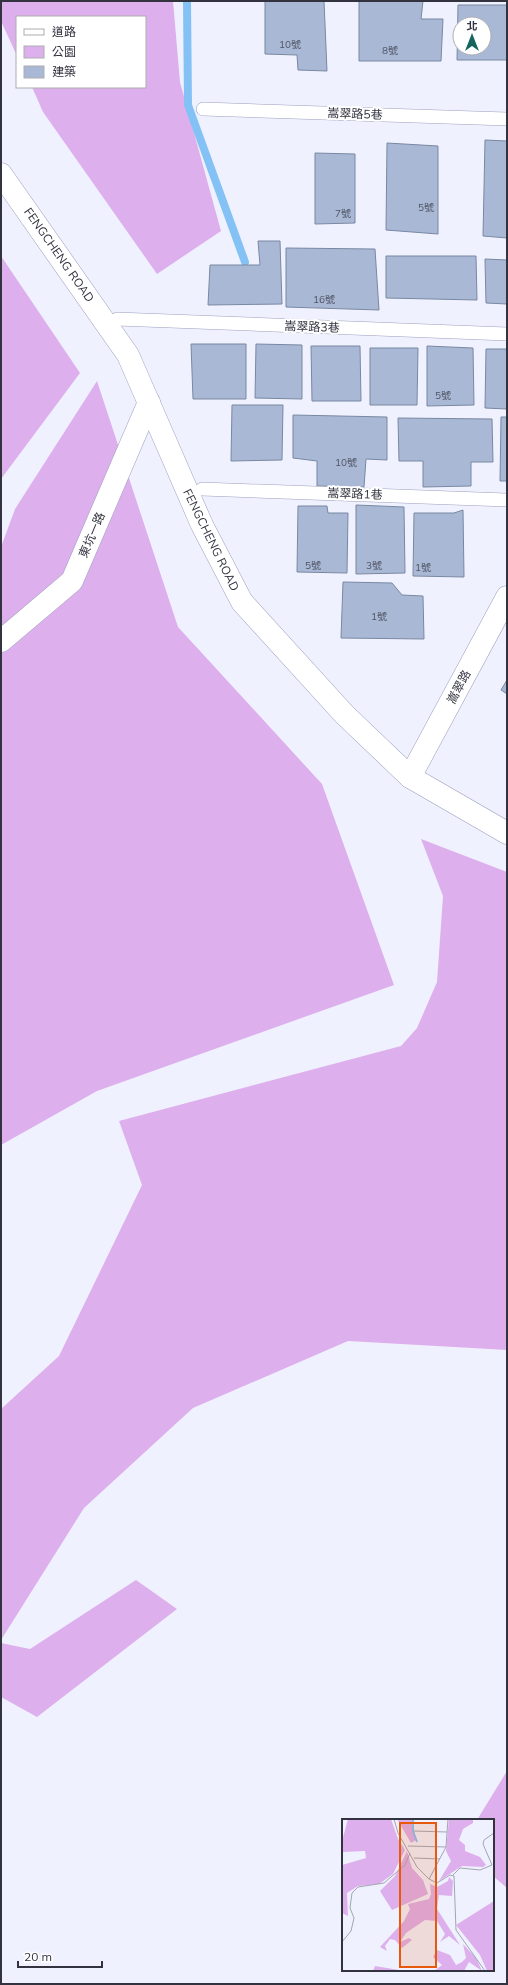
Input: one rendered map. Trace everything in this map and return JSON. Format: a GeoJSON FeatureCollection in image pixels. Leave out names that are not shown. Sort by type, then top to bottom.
{"type":"FeatureCollection","features":[{"type":"Feature","properties":{"kind":"street","name":"FENGCHENG ROAD"},"geometry":{"type":"LineString","coordinates":[[1,174],[128,355],[202,525],[242,602],[344,714],[410,777],[507,833]]}},
{"type":"Feature","properties":{"kind":"street","name":"東坑一路"},"geometry":{"type":"LineString","coordinates":[[1,641],[72,581],[149,402]]}},
{"type":"Feature","properties":{"kind":"street","name":"嵩翠路"},"geometry":{"type":"LineString","coordinates":[[410,777],[507,597]]}},
{"type":"Feature","properties":{"kind":"lane","name":"嵩翠路5巷"},"geometry":{"type":"LineString","coordinates":[[203,109],[507,119]]}},
{"type":"Feature","properties":{"kind":"lane","name":"嵩翠路3巷"},"geometry":{"type":"LineString","coordinates":[[117,320],[507,334]]}},
{"type":"Feature","properties":{"kind":"lane","name":"嵩翠路1巷"},"geometry":{"type":"LineString","coordinates":[[202,488],[507,500]]}},
{"type":"Feature","properties":{"kind":"green space"},"geometry":{"type":"Polygon","coordinates":[[[1,1],[173,1],[180,82],[221,231],[157,274],[43,112],[32,88],[146,88],[146,16],[16,16],[16,54],[1,21],[1,1]]]}},
{"type":"Feature","properties":{"kind":"green space"},"geometry":{"type":"Polygon","coordinates":[[[1,256],[80,373],[1,479],[1,256]]]}},
{"type":"Feature","properties":{"kind":"green space"},"geometry":{"type":"Polygon","coordinates":[[[97,381],[178,627],[322,784],[394,985],[97,1091],[1,1145],[1,547],[15,509],[97,381]]]}},
{"type":"Feature","properties":{"kind":"green space"},"geometry":{"type":"Polygon","coordinates":[[[421,839],[507,872],[507,1350],[348,1341],[193,1408],[84,1508],[1,1640],[1,1409],[59,1356],[142,1185],[119,1121],[401,1046],[417,1028],[437,982],[443,896],[421,839]]]}},
{"type":"Feature","properties":{"kind":"green space"},"geometry":{"type":"Polygon","coordinates":[[[136,1580],[177,1609],[37,1717],[1,1697],[1,1643],[30,1649],[136,1580]]]}},
{"type":"Feature","properties":{"kind":"green space"},"geometry":{"type":"Polygon","coordinates":[[[507,1771],[507,1888],[494,1877],[494,1819],[478,1819],[507,1771]]]}},
{"type":"Feature","properties":{"kind":"building"},"geometry":{"type":"Polygon","coordinates":[[[265,1],[324,1],[327,71],[298,70],[297,55],[265,54],[265,1]]]}},
{"type":"Feature","properties":{"kind":"building"},"geometry":{"type":"Polygon","coordinates":[[[359,1],[423,1],[421,19],[443,19],[441,61],[359,61],[359,1]]]}},
{"type":"Feature","properties":{"kind":"building"},"geometry":{"type":"Polygon","coordinates":[[[458,5],[507,5],[507,60],[457,60],[457,56],[492,56],[492,16],[458,16],[458,5]]]}},
{"type":"Feature","properties":{"kind":"building"},"geometry":{"type":"Polygon","coordinates":[[[485,140],[507,141],[507,238],[483,236],[485,140]]]}},
{"type":"Feature","properties":{"kind":"building"},"geometry":{"type":"Polygon","coordinates":[[[387,143],[438,146],[438,234],[386,230],[387,143]]]}},
{"type":"Feature","properties":{"kind":"building"},"geometry":{"type":"Polygon","coordinates":[[[315,153],[355,154],[355,223],[315,224],[315,153]]]}},
{"type":"Feature","properties":{"kind":"building"},"geometry":{"type":"Polygon","coordinates":[[[258,241],[280,241],[282,304],[208,305],[210,265],[260,265],[258,241]]]}},
{"type":"Feature","properties":{"kind":"building"},"geometry":{"type":"Polygon","coordinates":[[[286,248],[375,249],[379,310],[286,307],[286,248]]]}},
{"type":"Feature","properties":{"kind":"building"},"geometry":{"type":"Polygon","coordinates":[[[386,256],[476,256],[477,300],[386,298],[386,256]]]}},
{"type":"Feature","properties":{"kind":"building"},"geometry":{"type":"Polygon","coordinates":[[[485,259],[507,260],[507,304],[486,303],[485,259]]]}},
{"type":"Feature","properties":{"kind":"building"},"geometry":{"type":"Polygon","coordinates":[[[191,344],[246,344],[246,399],[193,399],[191,344]]]}},
{"type":"Feature","properties":{"kind":"building"},"geometry":{"type":"Polygon","coordinates":[[[256,344],[302,345],[302,399],[255,398],[256,344]]]}},
{"type":"Feature","properties":{"kind":"building"},"geometry":{"type":"Polygon","coordinates":[[[311,346],[360,346],[361,401],[312,401],[311,346]]]}},
{"type":"Feature","properties":{"kind":"building"},"geometry":{"type":"Polygon","coordinates":[[[427,346],[473,348],[474,405],[427,406],[427,346]]]}},
{"type":"Feature","properties":{"kind":"building"},"geometry":{"type":"Polygon","coordinates":[[[370,348],[418,348],[417,405],[370,405],[370,348]]]}},
{"type":"Feature","properties":{"kind":"building"},"geometry":{"type":"Polygon","coordinates":[[[486,349],[507,349],[507,409],[485,408],[486,349]]]}},
{"type":"Feature","properties":{"kind":"building"},"geometry":{"type":"Polygon","coordinates":[[[232,405],[283,405],[282,460],[231,461],[232,405]]]}},
{"type":"Feature","properties":{"kind":"building"},"geometry":{"type":"Polygon","coordinates":[[[293,415],[387,417],[387,460],[366,459],[364,487],[317,486],[317,461],[293,458],[293,415]]]}},
{"type":"Feature","properties":{"kind":"building"},"geometry":{"type":"Polygon","coordinates":[[[501,417],[507,417],[507,481],[500,481],[501,417]]]}},
{"type":"Feature","properties":{"kind":"building"},"geometry":{"type":"Polygon","coordinates":[[[398,418],[492,419],[493,462],[471,462],[471,486],[423,487],[423,461],[399,461],[398,418]]]}},
{"type":"Feature","properties":{"kind":"building"},"geometry":{"type":"Polygon","coordinates":[[[356,505],[404,507],[405,573],[356,574],[356,505]]]}},
{"type":"Feature","properties":{"kind":"building"},"geometry":{"type":"Polygon","coordinates":[[[298,506],[327,506],[328,513],[348,513],[347,573],[297,572],[298,506]]]}},
{"type":"Feature","properties":{"kind":"building"},"geometry":{"type":"Polygon","coordinates":[[[463,510],[464,577],[413,576],[414,513],[454,513],[463,510]]]}},
{"type":"Feature","properties":{"kind":"building"},"geometry":{"type":"Polygon","coordinates":[[[343,582],[392,583],[402,595],[423,596],[424,639],[341,638],[343,582]]]}},
{"type":"Feature","properties":{"kind":"building"},"geometry":{"type":"Polygon","coordinates":[[[507,680],[507,694],[501,690],[507,680]]]}},
{"type":"Feature","properties":{"kind":"waterway"},"geometry":{"type":"LineString","coordinates":[[187,1],[188,105],[245,262]]}}]}
